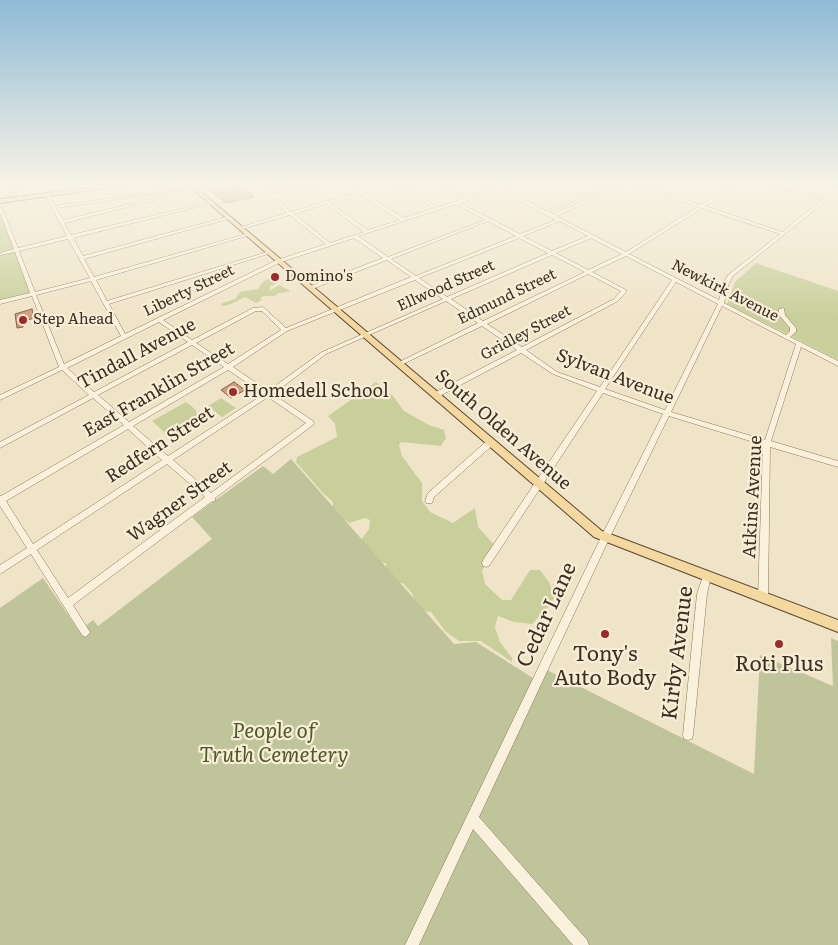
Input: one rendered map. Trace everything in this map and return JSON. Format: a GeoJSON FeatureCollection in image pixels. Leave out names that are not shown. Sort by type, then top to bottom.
{"type":"FeatureCollection","features":[{"type":"Feature","properties":{"kind":"main road","name":"South Olden Avenue"},"geometry":{"type":"LineString","coordinates":[[241,229],[539,484],[605,538],[838,626]]}},
{"type":"Feature","properties":{"kind":"street"},"geometry":{"type":"LineString","coordinates":[[8,229],[62,367],[212,499]]}},
{"type":"Feature","properties":{"kind":"street"},"geometry":{"type":"LineString","coordinates":[[65,229],[124,337]]}},
{"type":"Feature","properties":{"kind":"street"},"geometry":{"type":"LineString","coordinates":[[0,254],[109,229]]}},
{"type":"Feature","properties":{"kind":"street"},"geometry":{"type":"LineString","coordinates":[[81,258],[188,229]]}},
{"type":"Feature","properties":{"kind":"street"},"geometry":{"type":"LineString","coordinates":[[311,229],[329,244]]}},
{"type":"Feature","properties":{"kind":"street"},"geometry":{"type":"LineString","coordinates":[[363,229],[367,232]]}},
{"type":"Feature","properties":{"kind":"street","name":"Liberty Street"},"geometry":{"type":"LineString","coordinates":[[0,398],[279,262],[376,229]]}},
{"type":"Feature","properties":{"kind":"street"},"geometry":{"type":"LineString","coordinates":[[310,288],[464,229]]}},
{"type":"Feature","properties":{"kind":"street"},"geometry":{"type":"LineString","coordinates":[[506,229],[589,272]]}},
{"type":"Feature","properties":{"kind":"street","name":"East Franklin Street"},"geometry":{"type":"LineString","coordinates":[[0,500],[230,366],[285,330],[537,229]]}},
{"type":"Feature","properties":{"kind":"street","name":"Newkirk Avenue"},"geometry":{"type":"LineString","coordinates":[[578,229],[838,364]]}},
{"type":"Feature","properties":{"kind":"street","name":"Edmund Street"},"geometry":{"type":"LineString","coordinates":[[400,364],[626,254],[666,229]]}},
{"type":"Feature","properties":{"kind":"street"},"geometry":{"type":"LineString","coordinates":[[767,229],[782,234]]}},
{"type":"Feature","properties":{"kind":"street","name":"Cedar Lane"},"geometry":{"type":"LineString","coordinates":[[412,945],[605,538],[721,303],[723,289],[731,275],[788,229]]}},
{"type":"Feature","properties":{"kind":"street"},"geometry":{"type":"LineString","coordinates":[[0,302],[93,279],[248,234]]}},
{"type":"Feature","properties":{"kind":"street","name":"Sylvan Avenue"},"geometry":{"type":"LineString","coordinates":[[354,236],[555,373],[666,413],[838,464]]}},
{"type":"Feature","properties":{"kind":"street","name":"Ellwood Street"},"geometry":{"type":"LineString","coordinates":[[366,335],[591,236]]}},
{"type":"Feature","properties":{"kind":"street"},"geometry":{"type":"LineString","coordinates":[[106,303],[269,253]]}},
{"type":"Feature","properties":{"kind":"street","name":"Gridley Street"},"geometry":{"type":"LineString","coordinates":[[436,395],[616,300],[624,291],[589,272]]}},
{"type":"Feature","properties":{"kind":"street"},"geometry":{"type":"LineString","coordinates":[[486,563],[675,279]]}},
{"type":"Feature","properties":{"kind":"street","name":"Tindall Avenue"},"geometry":{"type":"LineString","coordinates":[[0,445],[259,308],[263,309],[285,330]]}},
{"type":"Feature","properties":{"kind":"street"},"geometry":{"type":"LineString","coordinates":[[782,309],[782,315],[793,328],[793,332],[786,337]]}},
{"type":"Feature","properties":{"kind":"street"},"geometry":{"type":"LineString","coordinates":[[159,320],[269,393]]}},
{"type":"Feature","properties":{"kind":"street","name":"Redfern Street"},"geometry":{"type":"LineString","coordinates":[[0,570],[269,393],[324,354],[366,335]]}},
{"type":"Feature","properties":{"kind":"street","name":"Atkins Avenue"},"geometry":{"type":"LineString","coordinates":[[763,598],[767,443],[799,344]]}},
{"type":"Feature","properties":{"kind":"street","name":"Wagner Street"},"geometry":{"type":"LineString","coordinates":[[67,604],[212,499],[311,424],[269,393]]}},
{"type":"Feature","properties":{"kind":"street"},"geometry":{"type":"LineString","coordinates":[[429,501],[431,495],[491,442]]}},
{"type":"Feature","properties":{"kind":"street"},"geometry":{"type":"LineString","coordinates":[[0,500],[84,632]]}},
{"type":"Feature","properties":{"kind":"street","name":"Kirby Avenue"},"geometry":{"type":"LineString","coordinates":[[688,734],[702,594],[706,576]]}},
{"type":"Feature","properties":{"kind":"street"},"geometry":{"type":"LineString","coordinates":[[473,819],[582,945]]}},
{"type":"Feature","properties":{"kind":"green space"},"geometry":{"type":"Polygon","coordinates":[[[0,229],[6,229],[31,293],[0,301],[0,229]]]}},
{"type":"Feature","properties":{"kind":"green space"},"geometry":{"type":"Polygon","coordinates":[[[756,263],[838,291],[838,360],[727,304],[735,282],[756,263]]]}},
{"type":"Feature","properties":{"kind":"green space"},"geometry":{"type":"Polygon","coordinates":[[[270,278],[276,284],[270,286],[269,291],[279,285],[289,290],[289,292],[279,293],[275,296],[264,296],[260,298],[262,300],[256,303],[245,297],[224,306],[220,304],[235,299],[240,292],[258,289],[263,282],[270,278]]]}},
{"type":"Feature","properties":{"kind":"green space"},"geometry":{"type":"Polygon","coordinates":[[[376,382],[393,396],[404,411],[429,425],[444,430],[446,438],[441,446],[401,442],[399,445],[402,456],[422,483],[422,501],[430,512],[453,523],[475,508],[478,527],[495,546],[489,561],[482,570],[485,584],[502,600],[511,600],[530,570],[540,570],[549,582],[554,597],[552,603],[532,624],[514,622],[498,616],[495,627],[500,642],[512,658],[512,662],[481,641],[459,641],[445,631],[431,612],[422,611],[416,605],[412,593],[403,583],[390,582],[386,575],[386,563],[375,562],[358,544],[369,529],[370,520],[365,518],[349,523],[346,520],[338,519],[333,513],[333,502],[296,462],[297,457],[337,437],[335,424],[328,416],[376,382]]]}},
{"type":"Feature","properties":{"kind":"green space"},"geometry":{"type":"Polygon","coordinates":[[[221,398],[236,408],[222,417],[208,406],[221,398]]]}},
{"type":"Feature","properties":{"kind":"green space"},"geometry":{"type":"Polygon","coordinates":[[[186,402],[196,410],[197,420],[188,433],[174,441],[152,421],[186,402]]]}},
{"type":"Feature","properties":{"kind":"green space","name":"People of Truth Cemetery"},"geometry":{"type":"Polygon","coordinates":[[[291,459],[454,644],[476,642],[536,680],[543,668],[754,774],[760,655],[833,686],[831,638],[838,641],[838,945],[0,945],[0,608],[43,578],[79,631],[93,620],[98,626],[212,539],[192,517],[263,466],[273,474],[291,459]]]}},
{"type":"Feature","properties":{"kind":"building","name":"Step Ahead"},"geometry":{"type":"Polygon","coordinates":[[[32,309],[34,318],[22,322],[23,327],[17,328],[15,314],[32,309]]]}},
{"type":"Feature","properties":{"kind":"building","name":"Homedell School"},"geometry":{"type":"Polygon","coordinates":[[[234,382],[245,390],[231,398],[221,390],[234,382]]]}},
{"type":"Feature","properties":{"kind":"place","name":"Domino's"},"geometry":{"type":"Point","coordinates":[275,277]}},
{"type":"Feature","properties":{"kind":"place","name":"Step Ahead"},"geometry":{"type":"Point","coordinates":[23,320]}},
{"type":"Feature","properties":{"kind":"place","name":"Homedell School"},"geometry":{"type":"Point","coordinates":[233,392]}},
{"type":"Feature","properties":{"kind":"place","name":"Tony's Auto Body"},"geometry":{"type":"Point","coordinates":[605,634]}},
{"type":"Feature","properties":{"kind":"place","name":"Roti Plus"},"geometry":{"type":"Point","coordinates":[779,644]}}]}
